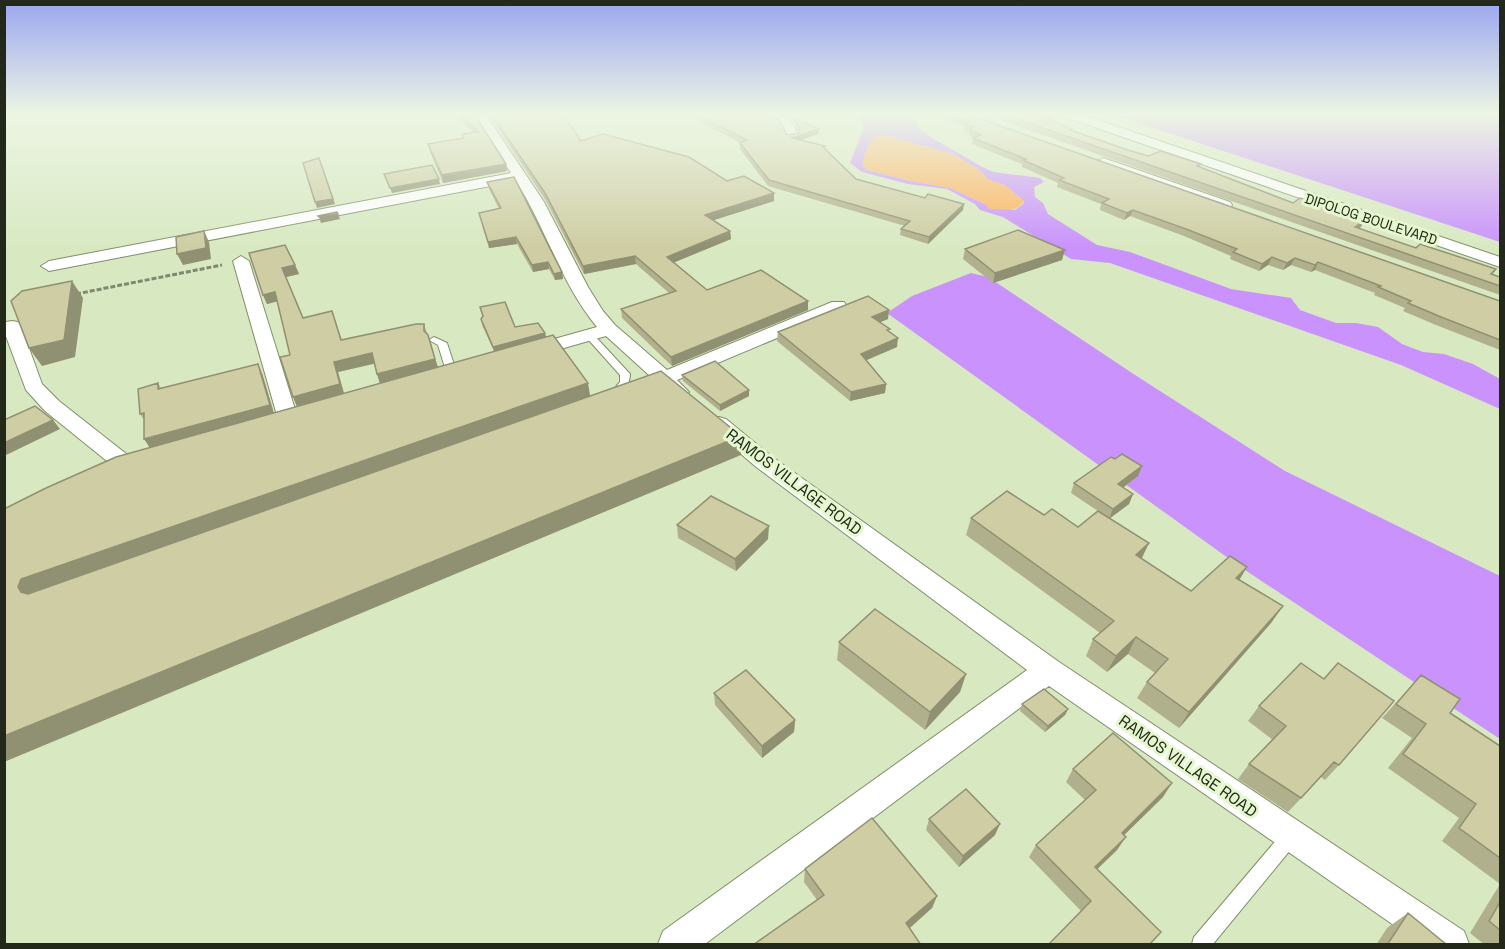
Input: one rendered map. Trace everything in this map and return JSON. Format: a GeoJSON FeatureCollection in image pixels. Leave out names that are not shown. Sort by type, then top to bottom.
{"type":"FeatureCollection","features":[{"type":"Feature","properties":{"kind":"street","name":"RAMOS VILLAGE ROAD"},"geometry":{"type":"LineString","coordinates":[[509,159],[537,202],[579,287],[596,314],[599,332],[663,379],[763,461],[1049,670],[1451,945]]}},
{"type":"Feature","properties":{"kind":"street"},"geometry":{"type":"LineString","coordinates":[[1094,159],[1236,209]]}},
{"type":"Feature","properties":{"kind":"street","name":"DIPOLOG BOULEVARD"},"geometry":{"type":"LineString","coordinates":[[1199,159],[1500,262]]}},
{"type":"Feature","properties":{"kind":"street"},"geometry":{"type":"LineString","coordinates":[[49,266],[520,176]]}},
{"type":"Feature","properties":{"kind":"street"},"geometry":{"type":"LineString","coordinates":[[241,261],[288,419]]}},
{"type":"Feature","properties":{"kind":"street"},"geometry":{"type":"LineString","coordinates":[[663,379],[838,306]]}},
{"type":"Feature","properties":{"kind":"street"},"geometry":{"type":"LineString","coordinates":[[12,326],[28,375],[42,396],[136,462],[99,477]]}},
{"type":"Feature","properties":{"kind":"street"},"geometry":{"type":"LineString","coordinates":[[509,358],[599,332]]}},
{"type":"Feature","properties":{"kind":"street"},"geometry":{"type":"LineString","coordinates":[[676,945],[1049,670]]}},
{"type":"Feature","properties":{"kind":"lane"},"geometry":{"type":"LineString","coordinates":[[599,332],[625,374],[625,382],[621,390],[604,402]]}},
{"type":"Feature","properties":{"kind":"lane"},"geometry":{"type":"LineString","coordinates":[[434,340],[442,343],[452,374]]}},
{"type":"Feature","properties":{"kind":"lane"},"geometry":{"type":"LineString","coordinates":[[1201,945],[1290,837]]}},
{"type":"Feature","properties":{"kind":"path"},"geometry":{"type":"LineString","coordinates":[[68,296],[241,261]]}},
{"type":"Feature","properties":{"kind":"shaded area"},"geometry":{"type":"Polygon","coordinates":[[[851,159],[864,159],[862,165],[867,170],[950,188],[985,204],[990,209],[1015,210],[1024,201],[1005,185],[987,179],[981,171],[962,159],[969,159],[994,172],[1040,178],[1044,182],[1034,187],[1035,197],[1043,203],[1048,214],[1097,245],[1130,252],[1231,289],[1291,298],[1300,310],[1336,323],[1356,323],[1378,327],[1402,344],[1423,352],[1444,354],[1473,364],[1500,379],[1500,409],[1401,365],[1110,263],[1071,259],[1003,217],[980,210],[975,204],[947,189],[908,184],[862,172],[850,163],[851,159]]]}},
{"type":"Feature","properties":{"kind":"shaded area"},"geometry":{"type":"Polygon","coordinates":[[[864,159],[962,159],[981,171],[987,179],[1005,185],[1024,201],[1013,209],[1004,211],[990,209],[985,204],[950,188],[867,170],[862,165],[864,159]]]}},
{"type":"Feature","properties":{"kind":"shaded area"},"geometry":{"type":"Polygon","coordinates":[[[1249,159],[1500,159],[1500,242],[1249,159]]]}},
{"type":"Feature","properties":{"kind":"shaded area"},"geometry":{"type":"Polygon","coordinates":[[[971,273],[988,277],[1285,471],[1500,576],[1500,739],[1242,568],[887,313],[912,296],[971,273]]]}},
{"type":"Feature","properties":{"kind":"building"},"geometry":{"type":"Polygon","coordinates":[[[319,159],[333,199],[315,202],[303,163],[319,159]]]}},
{"type":"Feature","properties":{"kind":"building"},"geometry":{"type":"Polygon","coordinates":[[[435,159],[503,159],[506,164],[442,175],[435,159]]]}},
{"type":"Feature","properties":{"kind":"building"},"geometry":{"type":"Polygon","coordinates":[[[522,159],[693,159],[727,181],[744,176],[774,193],[705,215],[730,231],[667,257],[707,290],[761,270],[808,301],[671,357],[621,309],[676,291],[635,256],[583,266],[545,193],[522,159]]]}},
{"type":"Feature","properties":{"kind":"building"},"geometry":{"type":"Polygon","coordinates":[[[753,159],[836,159],[856,179],[925,198],[928,194],[964,204],[929,237],[901,229],[910,221],[769,180],[753,159]]]}},
{"type":"Feature","properties":{"kind":"building"},"geometry":{"type":"Polygon","coordinates":[[[1095,159],[1500,301],[1500,340],[1408,303],[1411,301],[1378,287],[1381,286],[1318,262],[1315,265],[1295,258],[1287,263],[1272,257],[1262,264],[1233,252],[1237,249],[1186,229],[1133,210],[1127,213],[1102,203],[1109,199],[1059,180],[1064,178],[1023,160],[1095,159]]]}},
{"type":"Feature","properties":{"kind":"building"},"geometry":{"type":"Polygon","coordinates":[[[1133,159],[1186,159],[1201,164],[1197,166],[1293,203],[1300,198],[1365,220],[1355,227],[1416,248],[1420,244],[1496,269],[1491,274],[1500,277],[1500,286],[1133,159]]]}},
{"type":"Feature","properties":{"kind":"building"},"geometry":{"type":"Polygon","coordinates":[[[432,165],[439,179],[390,188],[384,174],[432,165]]]}},
{"type":"Feature","properties":{"kind":"building"},"geometry":{"type":"Polygon","coordinates":[[[514,177],[562,272],[554,274],[548,262],[532,265],[516,237],[488,242],[479,213],[501,208],[487,182],[514,177]]]}},
{"type":"Feature","properties":{"kind":"building"},"geometry":{"type":"Polygon","coordinates":[[[337,212],[338,214],[318,216],[337,212]]]}},
{"type":"Feature","properties":{"kind":"building"},"geometry":{"type":"Polygon","coordinates":[[[1018,230],[1065,250],[995,273],[965,249],[1018,230]]]}},
{"type":"Feature","properties":{"kind":"building"},"geometry":{"type":"Polygon","coordinates":[[[204,231],[206,248],[177,254],[176,237],[204,231]]]}},
{"type":"Feature","properties":{"kind":"building"},"geometry":{"type":"Polygon","coordinates":[[[285,245],[295,265],[282,268],[303,318],[332,311],[341,340],[424,324],[424,331],[428,335],[435,359],[377,374],[372,353],[334,362],[340,384],[293,397],[280,357],[290,355],[275,292],[263,295],[249,253],[285,245]]]}},
{"type":"Feature","properties":{"kind":"building"},"geometry":{"type":"Polygon","coordinates":[[[72,281],[64,340],[29,348],[11,301],[22,291],[72,281]]]}},
{"type":"Feature","properties":{"kind":"building"},"geometry":{"type":"Polygon","coordinates":[[[868,296],[889,310],[872,317],[890,329],[887,330],[898,338],[861,354],[886,384],[851,392],[778,332],[868,296]]]}},
{"type":"Feature","properties":{"kind":"building"},"geometry":{"type":"Polygon","coordinates":[[[505,302],[515,327],[538,323],[545,333],[493,347],[481,319],[483,316],[480,307],[505,302]]]}},
{"type":"Feature","properties":{"kind":"building"},"geometry":{"type":"Polygon","coordinates":[[[553,335],[588,383],[21,579],[18,587],[21,592],[28,594],[661,371],[741,436],[4,736],[4,509],[116,457],[553,335]]]}},
{"type":"Feature","properties":{"kind":"building"},"geometry":{"type":"Polygon","coordinates":[[[715,361],[749,390],[720,405],[682,375],[715,361]]]}},
{"type":"Feature","properties":{"kind":"building"},"geometry":{"type":"Polygon","coordinates":[[[258,364],[270,405],[144,439],[144,413],[140,414],[138,389],[158,383],[158,389],[258,364]]]}},
{"type":"Feature","properties":{"kind":"building"},"geometry":{"type":"Polygon","coordinates":[[[35,406],[53,420],[4,443],[4,420],[35,406]]]}},
{"type":"Feature","properties":{"kind":"building"},"geometry":{"type":"Polygon","coordinates":[[[1122,454],[1142,466],[1118,484],[1133,494],[1113,509],[1074,483],[1111,457],[1115,459],[1122,454]]]}},
{"type":"Feature","properties":{"kind":"building"},"geometry":{"type":"Polygon","coordinates":[[[1007,491],[1044,515],[1052,509],[1078,527],[1098,511],[1149,543],[1136,555],[1191,591],[1230,556],[1247,567],[1236,578],[1283,606],[1189,712],[1147,682],[1168,659],[1136,637],[1116,656],[1093,639],[1114,621],[971,518],[1007,491]]]}},
{"type":"Feature","properties":{"kind":"building"},"geometry":{"type":"Polygon","coordinates":[[[711,496],[769,526],[735,559],[677,525],[711,496]]]}},
{"type":"Feature","properties":{"kind":"building"},"geometry":{"type":"Polygon","coordinates":[[[875,609],[966,674],[930,712],[839,642],[875,609]]]}},
{"type":"Feature","properties":{"kind":"building"},"geometry":{"type":"Polygon","coordinates":[[[1301,663],[1324,679],[1338,663],[1394,701],[1339,765],[1334,762],[1301,798],[1249,764],[1286,726],[1259,706],[1301,663]]]}},
{"type":"Feature","properties":{"kind":"building"},"geometry":{"type":"Polygon","coordinates":[[[746,670],[795,720],[762,746],[714,693],[746,670]]]}},
{"type":"Feature","properties":{"kind":"building"},"geometry":{"type":"Polygon","coordinates":[[[1421,675],[1460,699],[1450,713],[1500,746],[1500,858],[1459,828],[1476,804],[1403,754],[1426,724],[1396,704],[1421,675]]]}},
{"type":"Feature","properties":{"kind":"building"},"geometry":{"type":"Polygon","coordinates":[[[1044,689],[1068,709],[1048,726],[1022,704],[1044,689]]]}},
{"type":"Feature","properties":{"kind":"building"},"geometry":{"type":"Polygon","coordinates":[[[1113,733],[1172,783],[1122,833],[1126,837],[1095,867],[1161,932],[1149,945],[1048,945],[1091,901],[1036,845],[1096,790],[1073,769],[1113,733]]]}},
{"type":"Feature","properties":{"kind":"building"},"geometry":{"type":"Polygon","coordinates":[[[966,789],[1000,824],[963,856],[929,819],[966,789]]]}},
{"type":"Feature","properties":{"kind":"building"},"geometry":{"type":"Polygon","coordinates":[[[872,818],[937,896],[906,923],[921,945],[753,945],[824,895],[805,869],[872,818]]]}},
{"type":"Feature","properties":{"kind":"building"},"geometry":{"type":"Polygon","coordinates":[[[1500,902],[1500,930],[1489,921],[1500,902]]]}},
{"type":"Feature","properties":{"kind":"building"},"geometry":{"type":"Polygon","coordinates":[[[1408,913],[1447,945],[1387,945],[1408,913]]]}}]}
